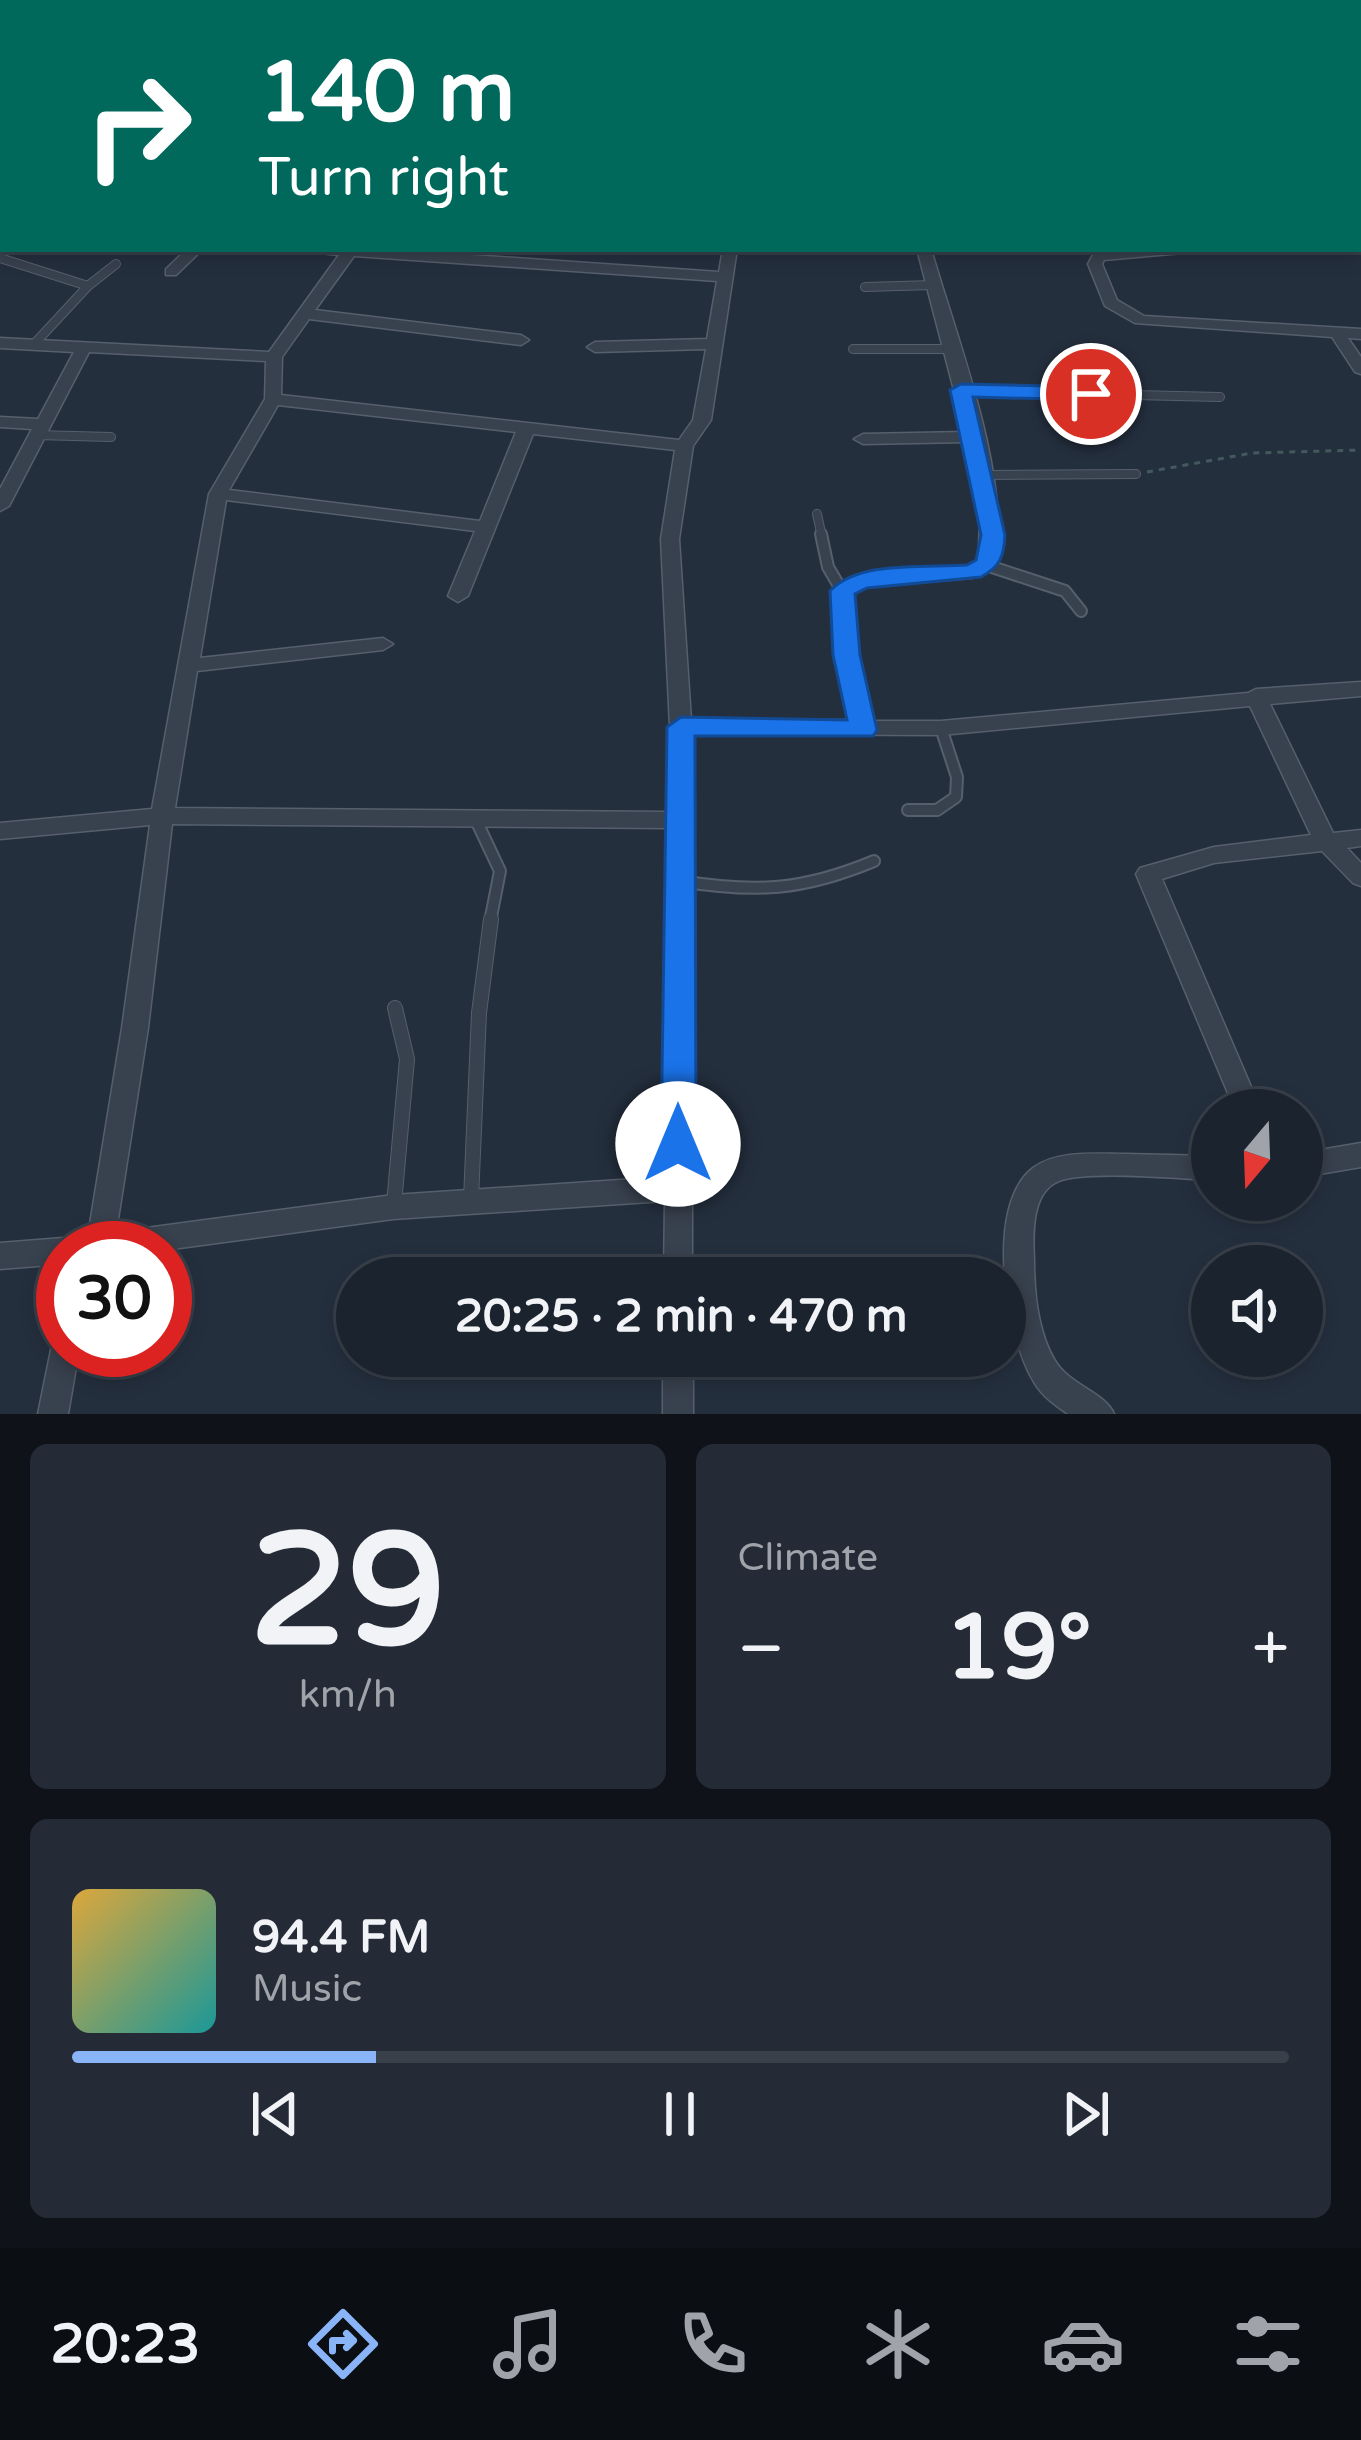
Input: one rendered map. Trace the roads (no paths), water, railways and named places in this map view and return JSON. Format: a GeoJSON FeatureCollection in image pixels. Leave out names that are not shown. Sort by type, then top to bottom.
{"type":"FeatureCollection","features":[{"type":"Feature","properties":{"kind":"street"},"geometry":{"type":"LineString","coordinates":[[171,272],[193,252]]}},
{"type":"Feature","properties":{"kind":"street"},"geometry":{"type":"LineString","coordinates":[[104,1221],[162,816],[218,494],[273,400],[274,357],[349,252],[723,277]]}},
{"type":"Feature","properties":{"kind":"street"},"geometry":{"type":"LineString","coordinates":[[678,1257],[681,727],[670,538],[684,446],[702,420],[729,252]]}},
{"type":"Feature","properties":{"kind":"street"},"geometry":{"type":"LineString","coordinates":[[863,730],[847,655],[842,591],[861,580],[950,575],[986,565],[993,535],[925,252]]}},
{"type":"Feature","properties":{"kind":"street"},"geometry":{"type":"LineString","coordinates":[[1146,252],[1099,256],[1095,264],[1110,303],[1141,320],[1361,334]]}},
{"type":"Feature","properties":{"kind":"street"},"geometry":{"type":"LineString","coordinates":[[308,314],[521,340]]}},
{"type":"Feature","properties":{"kind":"street"},"geometry":{"type":"LineString","coordinates":[[0,326],[36,341]]}},
{"type":"Feature","properties":{"kind":"street"},"geometry":{"type":"LineString","coordinates":[[1337,333],[1361,369]]}},
{"type":"Feature","properties":{"kind":"street"},"geometry":{"type":"LineString","coordinates":[[0,343],[36,341],[274,357]]}},
{"type":"Feature","properties":{"kind":"street"},"geometry":{"type":"LineString","coordinates":[[595,347],[716,344]]}},
{"type":"Feature","properties":{"kind":"street"},"geometry":{"type":"LineString","coordinates":[[0,506],[84,347]]}},
{"type":"Feature","properties":{"kind":"street"},"geometry":{"type":"LineString","coordinates":[[273,400],[684,446]]}},
{"type":"Feature","properties":{"kind":"street"},"geometry":{"type":"LineString","coordinates":[[0,422],[39,429]]}},
{"type":"Feature","properties":{"kind":"street"},"geometry":{"type":"LineString","coordinates":[[458,596],[527,428]]}},
{"type":"Feature","properties":{"kind":"street"},"geometry":{"type":"LineString","coordinates":[[863,439],[972,437]]}},
{"type":"Feature","properties":{"kind":"street"},"geometry":{"type":"LineString","coordinates":[[218,494],[487,527]]}},
{"type":"Feature","properties":{"kind":"street"},"geometry":{"type":"LineString","coordinates":[[187,666],[382,644]]}},
{"type":"Feature","properties":{"kind":"street"},"geometry":{"type":"LineString","coordinates":[[681,727],[941,728],[1361,689]]}},
{"type":"Feature","properties":{"kind":"street"},"geometry":{"type":"LineString","coordinates":[[1256,696],[1325,840],[1361,877]]}},
{"type":"Feature","properties":{"kind":"street"},"geometry":{"type":"LineString","coordinates":[[0,830],[162,816],[677,820]]}},
{"type":"Feature","properties":{"kind":"street"},"geometry":{"type":"LineString","coordinates":[[1238,1089],[1148,874],[1214,855],[1361,838]]}},
{"type":"Feature","properties":{"kind":"street"},"geometry":{"type":"LineString","coordinates":[[1323,1161],[1361,1155]]}},
{"type":"Feature","properties":{"kind":"street"},"geometry":{"type":"LineString","coordinates":[[1099,1414],[1076,1403],[1044,1373],[1032,1340],[1020,1274],[1019,1223],[1025,1196],[1044,1174],[1069,1168],[1191,1168]]}},
{"type":"Feature","properties":{"kind":"street"},"geometry":{"type":"LineString","coordinates":[[192,1234],[393,1207],[678,1188]]}},
{"type":"Feature","properties":{"kind":"street"},"geometry":{"type":"LineString","coordinates":[[0,1256],[36,1253]]}},
{"type":"Feature","properties":{"kind":"street"},"geometry":{"type":"LineString","coordinates":[[53,1414],[59,1377]]}},
{"type":"Feature","properties":{"kind":"street"},"geometry":{"type":"LineString","coordinates":[[678,1377],[678,1414]]}},
{"type":"Feature","properties":{"kind":"lane"},"geometry":{"type":"LineString","coordinates":[[0,258],[88,286]]}},
{"type":"Feature","properties":{"kind":"lane"},"geometry":{"type":"LineString","coordinates":[[36,341],[116,264]]}},
{"type":"Feature","properties":{"kind":"lane"},"geometry":{"type":"LineString","coordinates":[[865,287],[934,285]]}},
{"type":"Feature","properties":{"kind":"lane"},"geometry":{"type":"LineString","coordinates":[[853,349],[950,349]]}},
{"type":"Feature","properties":{"kind":"lane"},"geometry":{"type":"LineString","coordinates":[[961,390],[1220,397]]}},
{"type":"Feature","properties":{"kind":"lane"},"geometry":{"type":"LineString","coordinates":[[39,429],[111,437]]}},
{"type":"Feature","properties":{"kind":"lane"},"geometry":{"type":"LineString","coordinates":[[981,475],[1136,474]]}},
{"type":"Feature","properties":{"kind":"lane"},"geometry":{"type":"LineString","coordinates":[[817,514],[828,567],[842,591]]}},
{"type":"Feature","properties":{"kind":"lane"},"geometry":{"type":"LineString","coordinates":[[986,565],[1065,590],[1081,610]]}},
{"type":"Feature","properties":{"kind":"lane"},"geometry":{"type":"LineString","coordinates":[[908,810],[937,810],[956,797],[957,777],[941,728]]}},
{"type":"Feature","properties":{"kind":"lane"},"geometry":{"type":"LineString","coordinates":[[471,1202],[481,993],[500,871],[475,818]]}},
{"type":"Feature","properties":{"kind":"lane"},"geometry":{"type":"LineString","coordinates":[[677,880],[766,893],[799,891],[874,862]]}},
{"type":"Feature","properties":{"kind":"lane"},"geometry":{"type":"LineString","coordinates":[[393,1207],[406,1059],[395,1008]]}}]}
